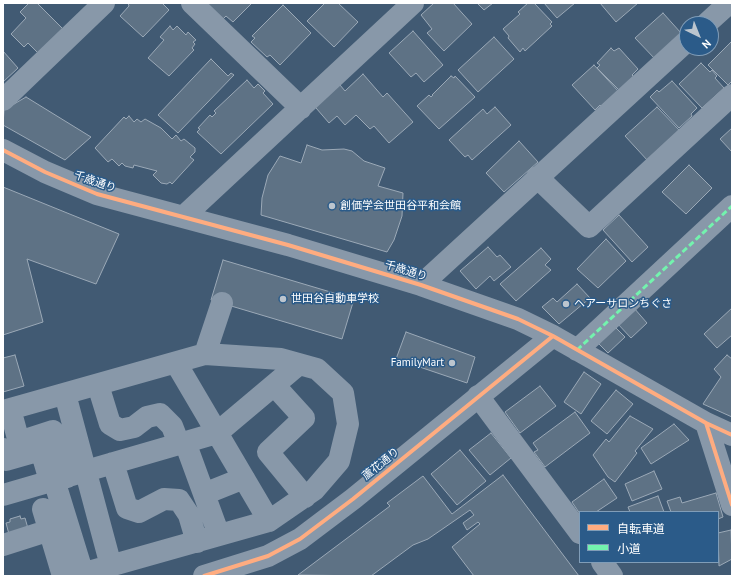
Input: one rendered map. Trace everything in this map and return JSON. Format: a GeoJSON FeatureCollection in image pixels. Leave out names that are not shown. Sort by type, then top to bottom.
{"type":"FeatureCollection","features":[{"type":"Feature","properties":{"kind":"street"},"geometry":{"type":"LineString","coordinates":[[3,100],[104,3]]}},
{"type":"Feature","properties":{"kind":"street"},"geometry":{"type":"LineString","coordinates":[[192,3],[300,108]]}},
{"type":"Feature","properties":{"kind":"street"},"geometry":{"type":"LineString","coordinates":[[182,217],[413,3]]}},
{"type":"Feature","properties":{"kind":"street"},"geometry":{"type":"LineString","coordinates":[[715,16],[729,3]]}},
{"type":"Feature","properties":{"kind":"street"},"geometry":{"type":"LineString","coordinates":[[421,285],[679,48]]}},
{"type":"Feature","properties":{"kind":"street"},"geometry":{"type":"LineString","coordinates":[[537,177],[589,227],[732,95]]}},
{"type":"Feature","properties":{"kind":"street","name":"千歳通り"},"geometry":{"type":"LineString","coordinates":[[3,150],[45,172],[97,194],[288,245],[421,285],[518,319],[553,336],[706,423],[732,435]]}},
{"type":"Feature","properties":{"kind":"street"},"geometry":{"type":"LineString","coordinates":[[577,350],[732,206]]}},
{"type":"Feature","properties":{"kind":"street"},"geometry":{"type":"LineString","coordinates":[[205,354],[222,303]]}},
{"type":"Feature","properties":{"kind":"street","name":"蘆花通り"},"geometry":{"type":"LineString","coordinates":[[204,576],[268,556],[300,539],[353,499],[553,336]]}},
{"type":"Feature","properties":{"kind":"street"},"geometry":{"type":"LineString","coordinates":[[64,477],[53,431],[19,442],[6,410],[205,354],[280,359],[317,369],[343,393],[348,424],[339,461],[314,490],[270,521],[111,566],[73,575]]}},
{"type":"Feature","properties":{"kind":"street"},"geometry":{"type":"LineString","coordinates":[[176,363],[270,521]]}},
{"type":"Feature","properties":{"kind":"street"},"geometry":{"type":"LineString","coordinates":[[3,495],[217,433],[299,364]]}},
{"type":"Feature","properties":{"kind":"street"},"geometry":{"type":"LineString","coordinates":[[98,385],[110,424],[120,430],[134,427],[146,418],[160,414],[172,426],[182,443],[204,494],[219,536]]}},
{"type":"Feature","properties":{"kind":"street"},"geometry":{"type":"LineString","coordinates":[[274,385],[304,418],[268,452],[305,497]]}},
{"type":"Feature","properties":{"kind":"street"},"geometry":{"type":"LineString","coordinates":[[65,394],[64,477],[73,575]]}},
{"type":"Feature","properties":{"kind":"street"},"geometry":{"type":"LineString","coordinates":[[478,396],[579,532]]}},
{"type":"Feature","properties":{"kind":"street"},"geometry":{"type":"LineString","coordinates":[[706,423],[732,505]]}},
{"type":"Feature","properties":{"kind":"street"},"geometry":{"type":"LineString","coordinates":[[3,450],[6,460],[41,450],[64,477],[111,566]]}},
{"type":"Feature","properties":{"kind":"street"},"geometry":{"type":"LineString","coordinates":[[113,463],[127,508],[139,512],[164,499],[179,500],[189,515],[197,542]]}},
{"type":"Feature","properties":{"kind":"street"},"geometry":{"type":"LineString","coordinates":[[204,494],[244,478]]}},
{"type":"Feature","properties":{"kind":"street"},"geometry":{"type":"LineString","coordinates":[[43,509],[50,530],[73,575]]}},
{"type":"Feature","properties":{"kind":"street"},"geometry":{"type":"LineString","coordinates":[[3,545],[50,530]]}},
{"type":"Feature","properties":{"kind":"street"},"geometry":{"type":"LineString","coordinates":[[603,563],[612,576]]}},
{"type":"Feature","properties":{"kind":"building"},"geometry":{"type":"Polygon","coordinates":[[[29,3],[37,3],[64,30],[39,54],[28,43],[24,47],[11,34],[26,18],[20,12],[29,3]]]}},
{"type":"Feature","properties":{"kind":"building"},"geometry":{"type":"Polygon","coordinates":[[[128,3],[162,3],[169,10],[143,37],[120,16],[129,6],[128,3]]]}},
{"type":"Feature","properties":{"kind":"building"},"geometry":{"type":"Polygon","coordinates":[[[206,3],[252,3],[233,22],[226,16],[223,19],[206,3]]]}},
{"type":"Feature","properties":{"kind":"building"},"geometry":{"type":"Polygon","coordinates":[[[325,3],[338,3],[358,22],[334,47],[307,21],[325,3]]]}},
{"type":"Feature","properties":{"kind":"building"},"geometry":{"type":"Polygon","coordinates":[[[434,3],[453,3],[472,24],[444,51],[427,33],[432,29],[421,15],[434,3]]]}},
{"type":"Feature","properties":{"kind":"building"},"geometry":{"type":"Polygon","coordinates":[[[477,3],[493,3],[484,10],[477,3]]]}},
{"type":"Feature","properties":{"kind":"building"},"geometry":{"type":"Polygon","coordinates":[[[528,3],[534,3],[552,22],[550,24],[552,26],[525,51],[523,48],[520,52],[508,38],[509,36],[503,29],[520,14],[518,12],[528,3]]]}},
{"type":"Feature","properties":{"kind":"building"},"geometry":{"type":"Polygon","coordinates":[[[544,3],[575,3],[557,18],[544,3]]]}},
{"type":"Feature","properties":{"kind":"building"},"geometry":{"type":"Polygon","coordinates":[[[600,3],[638,3],[616,22],[600,3]]]}},
{"type":"Feature","properties":{"kind":"building"},"geometry":{"type":"Polygon","coordinates":[[[283,5],[311,33],[280,65],[270,55],[267,57],[251,42],[255,38],[252,36],[283,5]]]}},
{"type":"Feature","properties":{"kind":"building"},"geometry":{"type":"Polygon","coordinates":[[[663,13],[679,31],[679,35],[656,60],[635,38],[663,13]]]}},
{"type":"Feature","properties":{"kind":"building"},"geometry":{"type":"Polygon","coordinates":[[[170,26],[173,30],[177,26],[186,35],[188,32],[196,40],[193,42],[195,44],[192,48],[194,50],[169,76],[148,58],[164,40],[160,37],[170,26]]]}},
{"type":"Feature","properties":{"kind":"building"},"geometry":{"type":"Polygon","coordinates":[[[413,31],[443,65],[424,82],[416,73],[411,77],[389,53],[413,31]]]}},
{"type":"Feature","properties":{"kind":"building"},"geometry":{"type":"Polygon","coordinates":[[[494,37],[514,59],[478,92],[458,70],[494,37]]]}},
{"type":"Feature","properties":{"kind":"building"},"geometry":{"type":"Polygon","coordinates":[[[732,41],[732,81],[728,85],[708,65],[717,56],[719,56],[719,54],[732,41]]]}},
{"type":"Feature","properties":{"kind":"building"},"geometry":{"type":"Polygon","coordinates":[[[611,48],[614,51],[619,48],[638,69],[632,75],[636,79],[621,92],[597,68],[600,65],[597,63],[611,48]]]}},
{"type":"Feature","properties":{"kind":"building"},"geometry":{"type":"Polygon","coordinates":[[[3,51],[18,68],[3,82],[3,51]]]}},
{"type":"Feature","properties":{"kind":"building"},"geometry":{"type":"Polygon","coordinates":[[[211,59],[228,76],[231,73],[234,75],[178,133],[158,115],[211,59]]]}},
{"type":"Feature","properties":{"kind":"building"},"geometry":{"type":"Polygon","coordinates":[[[701,63],[710,72],[712,70],[717,76],[715,78],[724,88],[702,108],[679,84],[701,63]]]}},
{"type":"Feature","properties":{"kind":"building"},"geometry":{"type":"Polygon","coordinates":[[[594,65],[619,92],[602,107],[600,105],[595,110],[572,85],[594,65]]]}},
{"type":"Feature","properties":{"kind":"building"},"geometry":{"type":"Polygon","coordinates":[[[363,74],[383,97],[387,93],[413,122],[389,143],[374,126],[370,129],[356,115],[345,125],[337,116],[329,123],[310,101],[335,79],[345,91],[363,74]]]}},
{"type":"Feature","properties":{"kind":"building"},"geometry":{"type":"Polygon","coordinates":[[[451,76],[454,78],[455,76],[475,97],[439,129],[417,106],[429,95],[431,97],[451,76]]]}},
{"type":"Feature","properties":{"kind":"building"},"geometry":{"type":"Polygon","coordinates":[[[247,80],[254,88],[258,84],[265,91],[263,93],[273,104],[221,154],[197,132],[200,129],[198,128],[210,115],[212,117],[216,113],[214,111],[247,80]]]}},
{"type":"Feature","properties":{"kind":"building"},"geometry":{"type":"Polygon","coordinates":[[[672,81],[697,108],[691,114],[692,116],[679,128],[650,97],[657,90],[659,92],[672,81]]]}},
{"type":"Feature","properties":{"kind":"building"},"geometry":{"type":"Polygon","coordinates":[[[26,97],[91,137],[65,160],[3,125],[4,110],[26,97]]]}},
{"type":"Feature","properties":{"kind":"building"},"geometry":{"type":"Polygon","coordinates":[[[495,107],[511,125],[472,160],[468,155],[465,157],[449,140],[483,109],[487,114],[495,107]]]}},
{"type":"Feature","properties":{"kind":"building"},"geometry":{"type":"Polygon","coordinates":[[[657,107],[680,131],[648,161],[625,136],[657,107]]]}},
{"type":"Feature","properties":{"kind":"building"},"geometry":{"type":"Polygon","coordinates":[[[129,116],[134,122],[137,119],[141,122],[145,119],[161,128],[172,139],[176,135],[181,141],[184,139],[195,148],[195,152],[190,157],[194,160],[172,184],[170,182],[167,184],[161,183],[153,175],[157,171],[134,165],[133,168],[125,166],[122,163],[119,166],[112,159],[108,162],[95,148],[124,117],[126,119],[129,116]]]}},
{"type":"Feature","properties":{"kind":"building"},"geometry":{"type":"Polygon","coordinates":[[[732,128],[732,152],[720,139],[732,128]]]}},
{"type":"Feature","properties":{"kind":"building"},"geometry":{"type":"Polygon","coordinates":[[[519,141],[538,162],[504,192],[486,173],[519,141]]]}},
{"type":"Feature","properties":{"kind":"building","name":"創価学会世田谷平和会館"},"geometry":{"type":"Polygon","coordinates":[[[307,145],[322,150],[344,149],[352,151],[364,161],[385,168],[378,186],[403,193],[402,216],[394,240],[387,252],[261,215],[262,198],[268,175],[280,156],[301,163],[307,145]]]}},
{"type":"Feature","properties":{"kind":"building"},"geometry":{"type":"Polygon","coordinates":[[[689,165],[712,188],[686,214],[662,192],[689,165]]]}},
{"type":"Feature","properties":{"kind":"building"},"geometry":{"type":"Polygon","coordinates":[[[3,187],[119,234],[96,284],[27,259],[43,322],[3,335],[3,187]]]}},
{"type":"Feature","properties":{"kind":"building"},"geometry":{"type":"Polygon","coordinates":[[[619,215],[648,247],[632,262],[603,230],[619,215]]]}},
{"type":"Feature","properties":{"kind":"building"},"geometry":{"type":"Polygon","coordinates":[[[606,239],[626,261],[598,288],[577,269],[606,239]]]}},
{"type":"Feature","properties":{"kind":"building"},"geometry":{"type":"Polygon","coordinates":[[[488,247],[497,257],[500,255],[511,267],[494,281],[490,276],[476,289],[460,271],[488,247]]]}},
{"type":"Feature","properties":{"kind":"building"},"geometry":{"type":"Polygon","coordinates":[[[541,248],[551,259],[545,265],[551,270],[516,301],[500,284],[541,248]]]}},
{"type":"Feature","properties":{"kind":"building","name":"世田谷自動車学校"},"geometry":{"type":"Polygon","coordinates":[[[223,260],[354,299],[342,339],[211,300],[223,260]]]}},
{"type":"Feature","properties":{"kind":"building"},"geometry":{"type":"Polygon","coordinates":[[[577,284],[590,298],[559,324],[542,307],[553,298],[557,302],[577,284]]]}},
{"type":"Feature","properties":{"kind":"building"},"geometry":{"type":"Polygon","coordinates":[[[634,308],[647,323],[631,338],[617,323],[634,308]]]}},
{"type":"Feature","properties":{"kind":"building"},"geometry":{"type":"Polygon","coordinates":[[[732,308],[732,335],[717,348],[704,334],[732,308]]]}},
{"type":"Feature","properties":{"kind":"building"},"geometry":{"type":"Polygon","coordinates":[[[613,325],[625,337],[608,353],[596,341],[613,325]]]}},
{"type":"Feature","properties":{"kind":"building"},"geometry":{"type":"Polygon","coordinates":[[[406,332],[475,357],[467,383],[396,359],[406,332]]]}},
{"type":"Feature","properties":{"kind":"building"},"geometry":{"type":"Polygon","coordinates":[[[15,355],[24,386],[3,392],[3,358],[15,355]]]}},
{"type":"Feature","properties":{"kind":"building"},"geometry":{"type":"Polygon","coordinates":[[[727,355],[732,359],[732,417],[703,404],[721,377],[714,369],[727,355]]]}},
{"type":"Feature","properties":{"kind":"building"},"geometry":{"type":"Polygon","coordinates":[[[584,372],[601,384],[581,414],[564,402],[584,372]]]}},
{"type":"Feature","properties":{"kind":"building"},"geometry":{"type":"Polygon","coordinates":[[[540,386],[556,406],[520,433],[505,412],[540,386]]]}},
{"type":"Feature","properties":{"kind":"building"},"geometry":{"type":"Polygon","coordinates":[[[616,390],[633,404],[607,434],[591,421],[616,390]]]}},
{"type":"Feature","properties":{"kind":"building"},"geometry":{"type":"Polygon","coordinates":[[[575,412],[590,433],[545,467],[534,452],[538,450],[533,443],[575,412]]]}},
{"type":"Feature","properties":{"kind":"building"},"geometry":{"type":"Polygon","coordinates":[[[630,416],[653,429],[635,451],[637,453],[615,482],[608,477],[593,455],[606,439],[609,442],[630,416]]]}},
{"type":"Feature","properties":{"kind":"building"},"geometry":{"type":"Polygon","coordinates":[[[674,424],[689,440],[651,464],[641,448],[674,424]]]}},
{"type":"Feature","properties":{"kind":"building"},"geometry":{"type":"Polygon","coordinates":[[[491,433],[511,458],[490,475],[469,450],[491,433]]]}},
{"type":"Feature","properties":{"kind":"building"},"geometry":{"type":"Polygon","coordinates":[[[460,450],[486,481],[457,505],[431,474],[460,450]]]}},
{"type":"Feature","properties":{"kind":"building"},"geometry":{"type":"Polygon","coordinates":[[[654,471],[662,489],[632,501],[625,484],[654,471]]]}},
{"type":"Feature","properties":{"kind":"building"},"geometry":{"type":"Polygon","coordinates":[[[503,475],[579,576],[474,576],[452,547],[480,524],[478,522],[467,530],[463,523],[474,515],[470,510],[428,539],[413,545],[371,576],[298,575],[390,506],[387,503],[423,476],[452,514],[503,475]]]}},
{"type":"Feature","properties":{"kind":"building"},"geometry":{"type":"Polygon","coordinates":[[[604,479],[617,498],[598,511],[579,511],[579,512],[572,502],[604,479]]]}},
{"type":"Feature","properties":{"kind":"building"},"geometry":{"type":"Polygon","coordinates":[[[716,493],[723,517],[719,519],[719,511],[671,511],[667,501],[680,497],[682,503],[716,493]]]}},
{"type":"Feature","properties":{"kind":"building"},"geometry":{"type":"Polygon","coordinates":[[[658,496],[664,511],[630,511],[628,507],[658,496]]]}},
{"type":"Feature","properties":{"kind":"building"},"geometry":{"type":"Polygon","coordinates":[[[20,516],[21,519],[25,518],[29,532],[10,538],[6,523],[10,522],[10,519],[20,516]]]}},
{"type":"Feature","properties":{"kind":"building"},"geometry":{"type":"Polygon","coordinates":[[[731,530],[732,559],[719,566],[719,563],[719,533],[731,530]]]}},
{"type":"Feature","properties":{"kind":"marked path"},"geometry":{"type":"LineString","coordinates":[[577,350],[732,206]]}},
{"type":"Feature","properties":{"kind":"cycle path"},"geometry":{"type":"LineString","coordinates":[[3,150],[45,172],[97,194],[288,245],[421,285],[518,319],[553,336],[706,423],[732,435]]}},
{"type":"Feature","properties":{"kind":"cycle path"},"geometry":{"type":"LineString","coordinates":[[204,576],[268,556],[300,539],[353,499],[553,336]]}},
{"type":"Feature","properties":{"kind":"cycle path"},"geometry":{"type":"LineString","coordinates":[[706,423],[732,505]]}},
{"type":"Feature","properties":{"kind":"place","name":"創価学会世田谷平和会館"},"geometry":{"type":"Point","coordinates":[332,206]}},
{"type":"Feature","properties":{"kind":"place","name":"世田谷自動車学校"},"geometry":{"type":"Point","coordinates":[283,299]}},
{"type":"Feature","properties":{"kind":"place","name":"ヘアーサロンちぐさ"},"geometry":{"type":"Point","coordinates":[566,304]}},
{"type":"Feature","properties":{"kind":"place","name":"FamilyMart"},"geometry":{"type":"Point","coordinates":[452,363]}}]}
